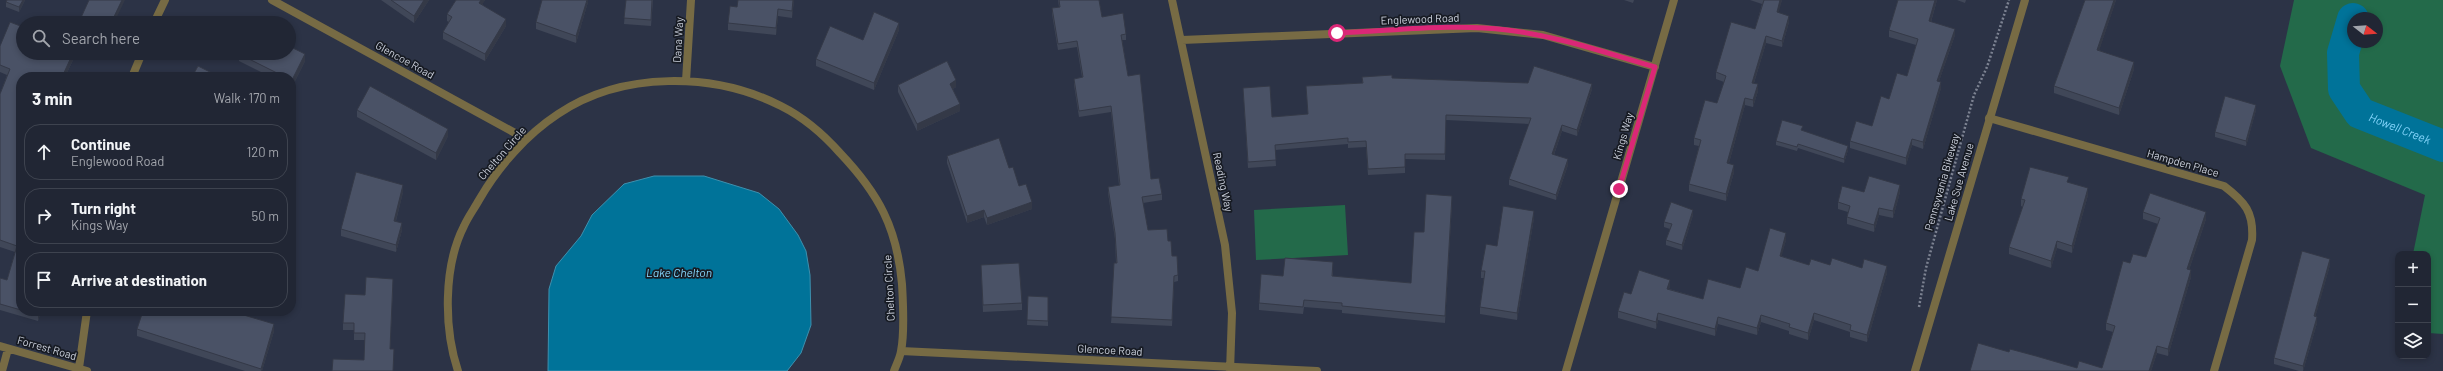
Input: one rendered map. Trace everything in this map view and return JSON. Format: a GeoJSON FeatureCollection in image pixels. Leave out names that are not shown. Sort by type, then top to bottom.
{"type":"FeatureCollection","features":[{"type":"Feature","properties":{"kind":"street"},"geometry":{"type":"LineString","coordinates":[[157,16],[165,0]]}},
{"type":"Feature","properties":{"kind":"street","name":"Glencoe Road"},"geometry":{"type":"LineString","coordinates":[[272,0],[526,139]]}},
{"type":"Feature","properties":{"kind":"street","name":"Dana Way"},"geometry":{"type":"LineString","coordinates":[[686,81],[691,0]]}},
{"type":"Feature","properties":{"kind":"street","name":"Reading Way"},"geometry":{"type":"LineString","coordinates":[[1172,0],[1182,40],[1225,245],[1232,313],[1230,369]]}},
{"type":"Feature","properties":{"kind":"street","name":"Kings Way"},"geometry":{"type":"LineString","coordinates":[[1566,371],[1674,0]]}},
{"type":"Feature","properties":{"kind":"street","name":"Lake Sue Avenue"},"geometry":{"type":"LineString","coordinates":[[1915,371],[2025,0]]}},
{"type":"Feature","properties":{"kind":"street","name":"Englewood Road"},"geometry":{"type":"LineString","coordinates":[[1182,40],[1477,28],[1544,35],[1655,67]]}},
{"type":"Feature","properties":{"kind":"street"},"geometry":{"type":"LineString","coordinates":[[134,72],[139,60]]}},
{"type":"Feature","properties":{"kind":"street","name":"Chelton Circle"},"geometry":{"type":"LineString","coordinates":[[458,371],[448,322],[451,269],[463,228],[489,183],[526,139],[559,113],[598,94],[638,83],[686,81],[738,88],[782,106],[824,135],[857,170],[886,215],[899,253],[903,298],[902,351],[894,371]]}},
{"type":"Feature","properties":{"kind":"street","name":"Hampden Place"},"geometry":{"type":"LineString","coordinates":[[1989,118],[2224,186],[2239,198],[2249,211],[2253,224],[2252,240],[2214,371]]}},
{"type":"Feature","properties":{"kind":"street"},"geometry":{"type":"LineString","coordinates":[[79,368],[86,316]]}},
{"type":"Feature","properties":{"kind":"street"},"geometry":{"type":"LineString","coordinates":[[2,371],[4,348]]}},
{"type":"Feature","properties":{"kind":"street","name":"Forrest Road"},"geometry":{"type":"LineString","coordinates":[[4,348],[88,371]]}},
{"type":"Feature","properties":{"kind":"street","name":"Glencoe Road"},"geometry":{"type":"LineString","coordinates":[[902,351],[1230,369],[1317,371]]}},
{"type":"Feature","properties":{"kind":"path","name":"Pennsyvania Bikeway"},"geometry":{"type":"LineString","coordinates":[[1917,314],[1926,268],[1974,95],[1987,67],[2009,0]]}},
{"type":"Feature","properties":{"kind":"green space"},"geometry":{"type":"Polygon","coordinates":[[[2294,0],[2443,0],[2443,334],[2431,333],[2431,251],[2414,251],[2425,195],[2311,148],[2280,66],[2294,0]]]}},
{"type":"Feature","properties":{"kind":"green space"},"geometry":{"type":"Polygon","coordinates":[[[1345,205],[1348,255],[1256,260],[1254,210],[1345,205]]]}},
{"type":"Feature","properties":{"kind":"water","name":"Lake Chelton"},"geometry":{"type":"Polygon","coordinates":[[[654,176],[704,176],[759,193],[779,209],[798,235],[806,251],[810,275],[811,325],[801,353],[787,371],[548,371],[549,289],[556,266],[581,236],[592,215],[624,184],[654,176]]]}},
{"type":"Feature","properties":{"kind":"building"},"geometry":{"type":"Polygon","coordinates":[[[7,0],[23,0],[19,7],[6,2],[7,0]]]}},
{"type":"Feature","properties":{"kind":"building"},"geometry":{"type":"Polygon","coordinates":[[[89,0],[122,0],[114,16],[82,16],[89,0]]]}},
{"type":"Feature","properties":{"kind":"building"},"geometry":{"type":"Polygon","coordinates":[[[391,0],[424,0],[414,16],[391,0]]]}},
{"type":"Feature","properties":{"kind":"building"},"geometry":{"type":"Polygon","coordinates":[[[456,0],[481,0],[479,3],[506,19],[485,54],[443,32],[452,17],[447,14],[456,0]]]}},
{"type":"Feature","properties":{"kind":"building"},"geometry":{"type":"Polygon","coordinates":[[[542,0],[587,0],[576,36],[536,22],[542,0]]]}},
{"type":"Feature","properties":{"kind":"building"},"geometry":{"type":"Polygon","coordinates":[[[626,0],[652,0],[651,20],[624,18],[626,0]]]}},
{"type":"Feature","properties":{"kind":"building"},"geometry":{"type":"Polygon","coordinates":[[[738,0],[793,0],[792,11],[778,9],[776,28],[728,23],[730,6],[737,7],[738,0]]]}},
{"type":"Feature","properties":{"kind":"building"},"geometry":{"type":"Polygon","coordinates":[[[1059,0],[1099,0],[1102,17],[1123,13],[1126,34],[1121,35],[1128,76],[1140,74],[1151,179],[1159,178],[1162,194],[1142,197],[1148,230],[1167,229],[1168,241],[1171,241],[1172,256],[1177,256],[1178,275],[1174,276],[1172,320],[1111,317],[1114,263],[1117,263],[1115,233],[1108,187],[1120,185],[1111,106],[1079,111],[1074,79],[1083,77],[1077,41],[1058,44],[1052,8],[1060,7],[1059,0]]]}},
{"type":"Feature","properties":{"kind":"building"},"geometry":{"type":"Polygon","coordinates":[[[1764,0],[1780,0],[1777,12],[1789,16],[1782,41],[1766,36],[1752,83],[1758,84],[1753,100],[1745,98],[1727,163],[1734,165],[1726,194],[1689,184],[1701,140],[1694,138],[1705,100],[1717,103],[1726,76],[1716,72],[1731,22],[1755,29],[1764,0]]]}},
{"type":"Feature","properties":{"kind":"building"},"geometry":{"type":"Polygon","coordinates":[[[1898,0],[1935,0],[1929,21],[1955,29],[1937,81],[1941,82],[1923,142],[1912,139],[1906,158],[1850,141],[1856,121],[1872,126],[1881,96],[1889,99],[1897,73],[1907,76],[1918,39],[1889,30],[1898,0]]]}},
{"type":"Feature","properties":{"kind":"building"},"geometry":{"type":"Polygon","coordinates":[[[2085,0],[2114,0],[2097,50],[2134,62],[2119,108],[2054,86],[2085,0]]]}},
{"type":"Feature","properties":{"kind":"building"},"geometry":{"type":"Polygon","coordinates":[[[874,12],[899,23],[874,83],[816,59],[830,26],[863,40],[874,12]]]}},
{"type":"Feature","properties":{"kind":"building"},"geometry":{"type":"Polygon","coordinates":[[[10,22],[16,24],[16,60],[70,60],[64,72],[16,72],[16,246],[0,240],[0,94],[10,69],[0,65],[0,46],[10,22]]]}},
{"type":"Feature","properties":{"kind":"building"},"geometry":{"type":"Polygon","coordinates":[[[296,50],[305,54],[296,72],[275,72],[251,60],[296,60],[296,50]]]}},
{"type":"Feature","properties":{"kind":"building"},"geometry":{"type":"Polygon","coordinates":[[[947,61],[956,80],[950,84],[960,104],[917,124],[898,85],[947,61]]]}},
{"type":"Feature","properties":{"kind":"building"},"geometry":{"type":"Polygon","coordinates":[[[198,66],[210,72],[195,72],[198,66]]]}},
{"type":"Feature","properties":{"kind":"building"},"geometry":{"type":"Polygon","coordinates":[[[1534,66],[1592,84],[1577,130],[1562,125],[1552,154],[1568,159],[1556,195],[1509,179],[1531,118],[1446,115],[1445,154],[1405,154],[1405,167],[1368,169],[1366,141],[1348,142],[1348,138],[1275,145],[1276,160],[1248,162],[1243,88],[1270,86],[1272,117],[1308,114],[1306,86],[1363,83],[1362,77],[1392,75],[1392,78],[1528,83],[1534,66]]]}},
{"type":"Feature","properties":{"kind":"building"},"geometry":{"type":"Polygon","coordinates":[[[370,86],[448,129],[436,153],[357,110],[370,86]]]}},
{"type":"Feature","properties":{"kind":"building"},"geometry":{"type":"Polygon","coordinates":[[[2225,96],[2256,105],[2246,141],[2215,132],[2225,96]]]}},
{"type":"Feature","properties":{"kind":"building"},"geometry":{"type":"Polygon","coordinates":[[[1782,120],[1803,126],[1801,130],[1848,146],[1844,159],[1798,144],[1797,147],[1776,141],[1782,120]]]}},
{"type":"Feature","properties":{"kind":"building"},"geometry":{"type":"Polygon","coordinates":[[[999,138],[1009,168],[1013,167],[1019,186],[1026,184],[1032,202],[987,218],[984,210],[967,216],[947,156],[999,138]]]}},
{"type":"Feature","properties":{"kind":"building"},"geometry":{"type":"Polygon","coordinates":[[[2030,167],[2069,177],[2067,182],[2088,188],[2072,246],[2057,241],[2051,261],[2009,247],[2025,200],[2021,199],[2030,167]]]}},
{"type":"Feature","properties":{"kind":"building"},"geometry":{"type":"Polygon","coordinates":[[[356,172],[403,185],[394,221],[402,223],[396,245],[341,229],[356,172]]]}},
{"type":"Feature","properties":{"kind":"building"},"geometry":{"type":"Polygon","coordinates":[[[1869,176],[1900,185],[1893,211],[1879,208],[1874,225],[1847,217],[1850,206],[1838,202],[1842,186],[1864,192],[1869,176]]]}},
{"type":"Feature","properties":{"kind":"building"},"geometry":{"type":"Polygon","coordinates":[[[2150,193],[2206,212],[2187,269],[2191,270],[2168,349],[2157,346],[2149,371],[1970,371],[1978,343],[2009,352],[2010,349],[2077,368],[2079,361],[2102,368],[2115,326],[2106,323],[2123,261],[2130,263],[2133,254],[2146,257],[2160,218],[2143,212],[2150,193]]]}},
{"type":"Feature","properties":{"kind":"building"},"geometry":{"type":"Polygon","coordinates":[[[1426,194],[1452,196],[1445,316],[1342,306],[1342,303],[1304,300],[1303,307],[1259,303],[1261,274],[1283,276],[1285,258],[1333,262],[1332,276],[1411,283],[1414,232],[1424,232],[1426,194]]]}},
{"type":"Feature","properties":{"kind":"building"},"geometry":{"type":"Polygon","coordinates":[[[1671,202],[1693,210],[1682,245],[1666,240],[1672,224],[1664,222],[1671,202]]]}},
{"type":"Feature","properties":{"kind":"building"},"geometry":{"type":"Polygon","coordinates":[[[1503,206],[1534,211],[1517,313],[1480,307],[1485,271],[1481,271],[1486,244],[1497,246],[1503,206]]]}},
{"type":"Feature","properties":{"kind":"building"},"geometry":{"type":"Polygon","coordinates":[[[1770,228],[1786,233],[1780,256],[1809,265],[1811,259],[1830,265],[1832,258],[1862,268],[1864,259],[1887,266],[1867,335],[1850,330],[1851,325],[1814,313],[1808,333],[1789,327],[1790,324],[1761,315],[1757,328],[1718,317],[1715,329],[1658,313],[1656,322],[1618,311],[1624,292],[1631,294],[1639,270],[1670,280],[1667,289],[1703,299],[1708,279],[1740,288],[1746,267],[1758,271],[1770,228]]]}},
{"type":"Feature","properties":{"kind":"building"},"geometry":{"type":"Polygon","coordinates":[[[16,249],[16,309],[0,304],[0,278],[7,280],[16,249]]]}},
{"type":"Feature","properties":{"kind":"building"},"geometry":{"type":"Polygon","coordinates":[[[2302,251],[2330,259],[2314,316],[2317,317],[2303,366],[2274,358],[2302,251]]]}},
{"type":"Feature","properties":{"kind":"building"},"geometry":{"type":"Polygon","coordinates":[[[1019,263],[1022,303],[983,305],[981,265],[1019,263]]]}},
{"type":"Feature","properties":{"kind":"building"},"geometry":{"type":"Polygon","coordinates":[[[366,277],[393,279],[390,349],[394,349],[393,371],[332,371],[333,359],[364,360],[365,333],[354,333],[354,323],[343,323],[345,294],[365,295],[366,277]]]}},
{"type":"Feature","properties":{"kind":"building"},"geometry":{"type":"Polygon","coordinates":[[[1028,296],[1048,297],[1048,321],[1027,320],[1028,296]]]}},
{"type":"Feature","properties":{"kind":"building"},"geometry":{"type":"Polygon","coordinates":[[[141,316],[247,316],[274,324],[261,369],[137,329],[141,316]]]}},
{"type":"Feature","properties":{"kind":"waterway","name":"Howell Creek"},"geometry":{"type":"LineString","coordinates":[[2347,39],[2343,53],[2344,89],[2360,113],[2443,146]]}},
{"type":"Feature","properties":{"kind":"route"},"geometry":{"type":"LineString","coordinates":[[1337,33],[1477,28],[1507,30],[1544,35],[1655,67],[1619,189]]}}]}
